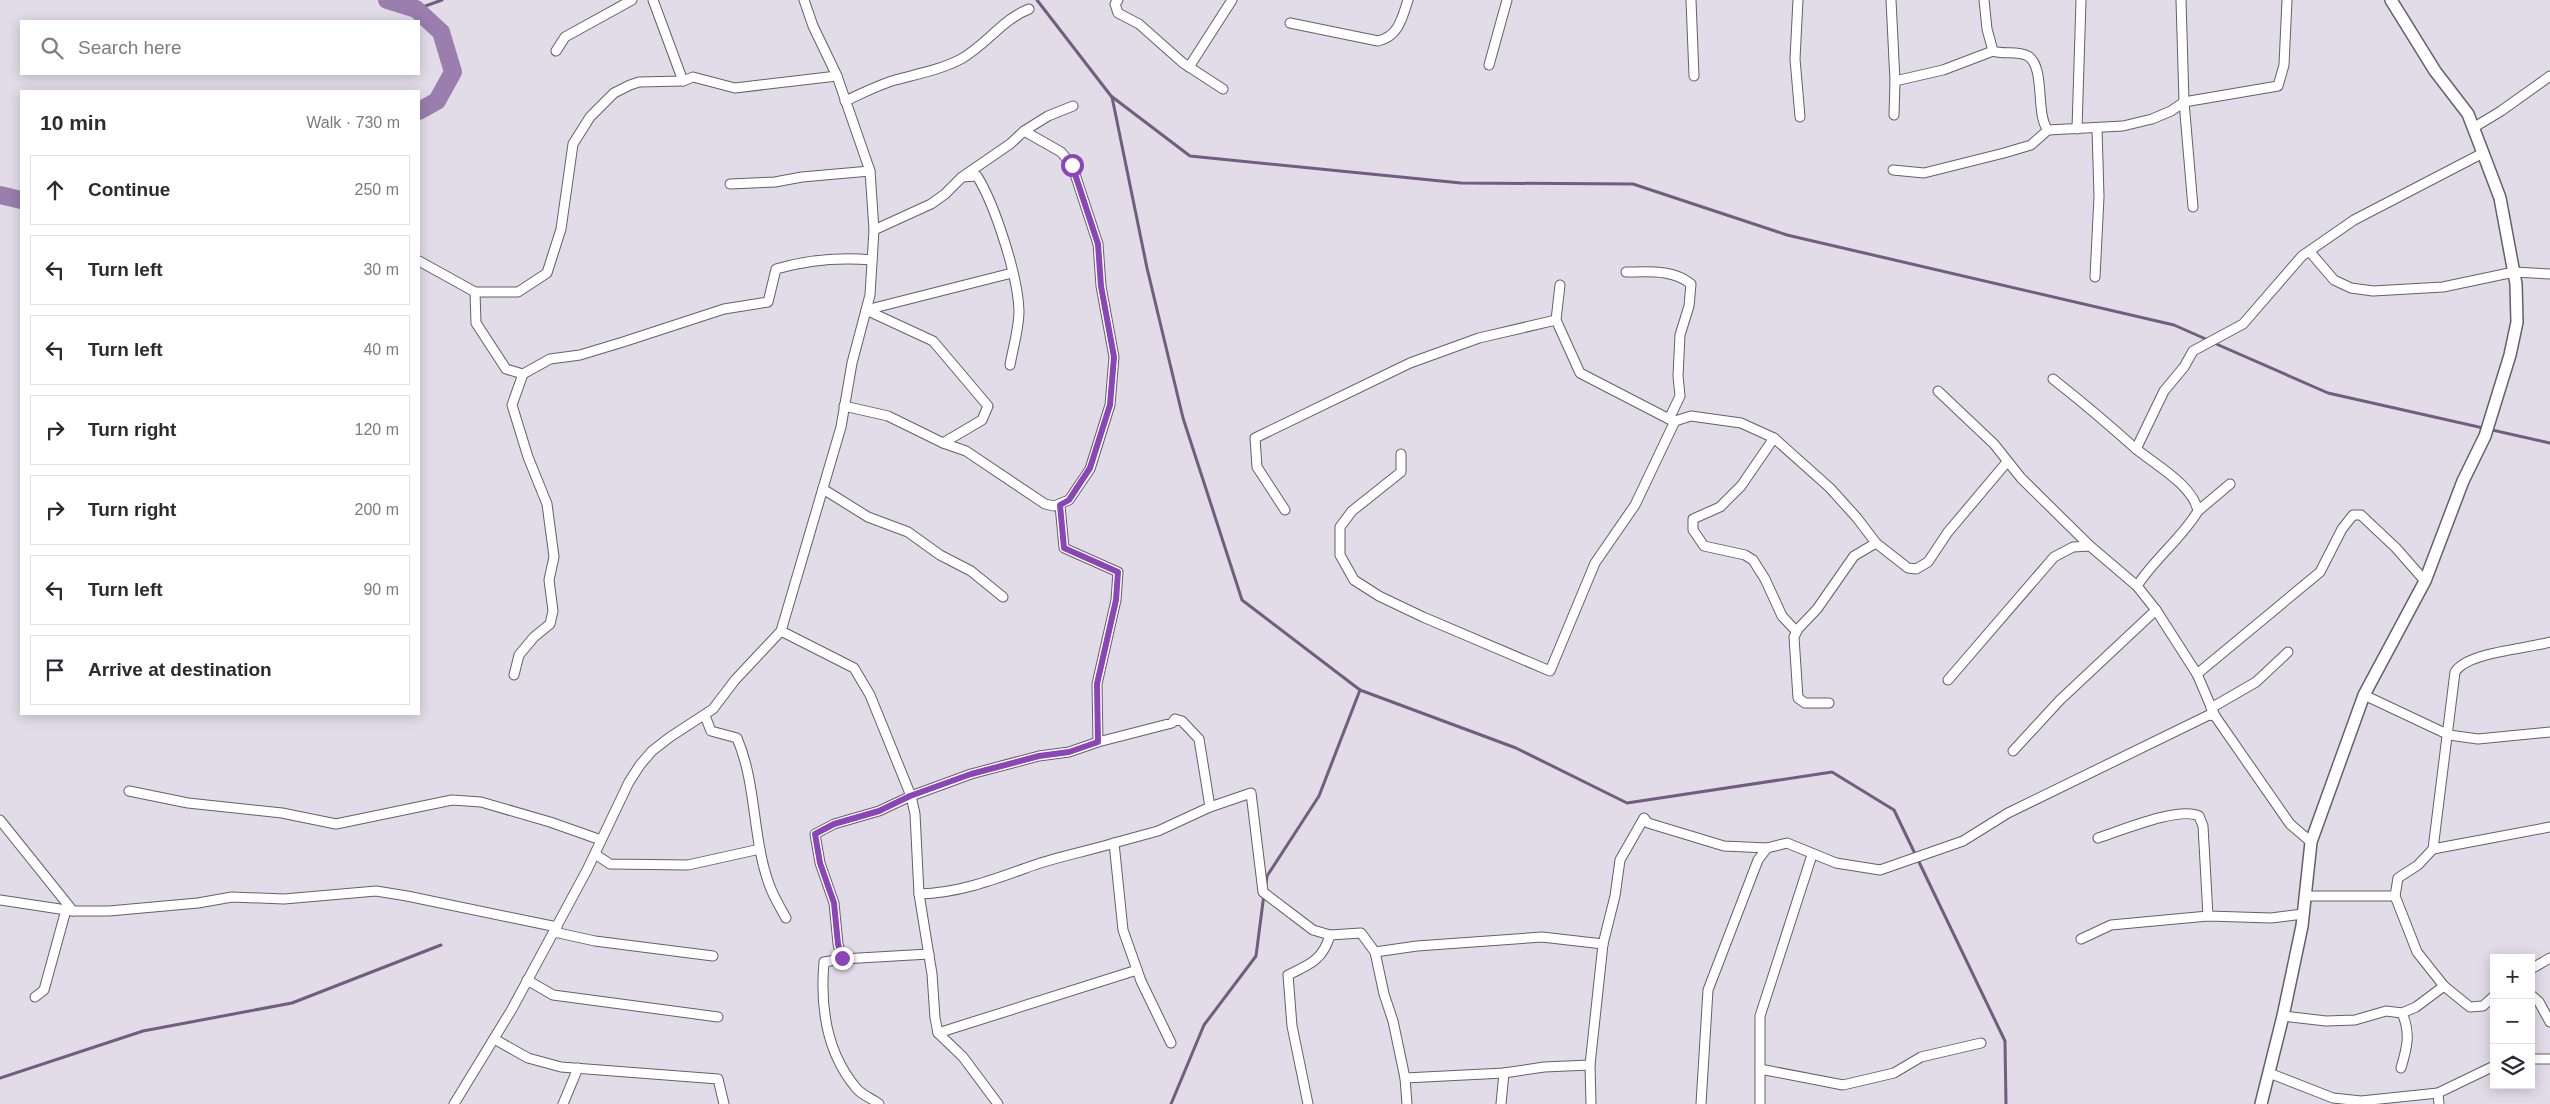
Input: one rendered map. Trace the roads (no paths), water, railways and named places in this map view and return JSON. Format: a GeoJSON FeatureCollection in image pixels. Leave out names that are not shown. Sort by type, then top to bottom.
{"type":"FeatureCollection","features":[{"type":"Feature","properties":{"kind":"street"},"geometry":{"type":"LineString","coordinates":[[556,51],[565,38],[632,0]]}},
{"type":"Feature","properties":{"kind":"street"},"geometry":{"type":"LineString","coordinates":[[653,0],[683,81]]}},
{"type":"Feature","properties":{"kind":"street"},"geometry":{"type":"LineString","coordinates":[[454,1104],[496,1040],[526,980],[595,854],[629,782],[640,765],[670,737],[705,716],[771,639],[781,631],[841,427],[852,362],[870,294],[874,230],[870,171],[836,76],[813,26],[804,0]]}},
{"type":"Feature","properties":{"kind":"street"},"geometry":{"type":"LineString","coordinates":[[1118,0],[1116,4],[1118,13],[1139,24],[1189,67],[1223,90]]}},
{"type":"Feature","properties":{"kind":"street"},"geometry":{"type":"LineString","coordinates":[[1189,67],[1232,0]]}},
{"type":"Feature","properties":{"kind":"street"},"geometry":{"type":"LineString","coordinates":[[1290,23],[1378,41],[1388,39],[1396,31],[1408,0]]}},
{"type":"Feature","properties":{"kind":"street"},"geometry":{"type":"LineString","coordinates":[[1489,65],[1508,0]]}},
{"type":"Feature","properties":{"kind":"street"},"geometry":{"type":"LineString","coordinates":[[1691,0],[1694,76]]}},
{"type":"Feature","properties":{"kind":"street"},"geometry":{"type":"LineString","coordinates":[[1798,0],[1795,60],[1800,117]]}},
{"type":"Feature","properties":{"kind":"street"},"geometry":{"type":"LineString","coordinates":[[1891,0],[1895,81],[1894,115]]}},
{"type":"Feature","properties":{"kind":"street"},"geometry":{"type":"LineString","coordinates":[[1984,0],[1987,29],[1993,51]]}},
{"type":"Feature","properties":{"kind":"street"},"geometry":{"type":"LineString","coordinates":[[2077,129],[2081,0]]}},
{"type":"Feature","properties":{"kind":"street"},"geometry":{"type":"LineString","coordinates":[[2181,0],[2184,102],[2193,208]]}},
{"type":"Feature","properties":{"kind":"street"},"geometry":{"type":"LineString","coordinates":[[1893,170],[1924,173],[2031,145],[2048,130],[2123,126],[2152,119],[2184,102],[2278,86],[2284,65],[2287,0]]}},
{"type":"Feature","properties":{"kind":"street"},"geometry":{"type":"LineString","coordinates":[[2261,1104],[2283,1016],[2303,914],[2311,842],[2364,695],[2425,581],[2463,482],[2485,436],[2510,355],[2517,322],[2514,272],[2500,198],[2468,114],[2435,71],[2391,0]]}},
{"type":"Feature","properties":{"kind":"street"},"geometry":{"type":"LineString","coordinates":[[845,101],[892,81],[941,68],[962,58],[984,42],[1015,14],[1029,9]]}},
{"type":"Feature","properties":{"kind":"street"},"geometry":{"type":"LineString","coordinates":[[1895,81],[1943,70],[1993,51],[2001,54],[2015,52],[2028,56],[2034,64],[2043,120],[2048,130]]}},
{"type":"Feature","properties":{"kind":"street"},"geometry":{"type":"LineString","coordinates":[[420,262],[475,292],[518,292],[547,272],[561,229],[573,144],[590,117],[614,92],[639,82],[683,81],[694,77],[735,88],[836,76]]}},
{"type":"Feature","properties":{"kind":"street"},"geometry":{"type":"LineString","coordinates":[[2473,128],[2501,111],[2550,76]]}},
{"type":"Feature","properties":{"kind":"street"},"geometry":{"type":"LineString","coordinates":[[874,230],[931,204],[945,194],[962,177],[1010,144],[1024,131],[1048,116],[1073,106]]}},
{"type":"Feature","properties":{"kind":"street"},"geometry":{"type":"LineString","coordinates":[[2095,277],[2099,197],[2097,128]]}},
{"type":"Feature","properties":{"kind":"street"},"geometry":{"type":"LineString","coordinates":[[844,406],[888,416],[943,443],[966,451],[1045,504],[1060,505],[1069,500],[1090,468],[1110,405],[1114,357],[1101,286],[1098,244],[1072,165],[1061,152],[1024,131]]}},
{"type":"Feature","properties":{"kind":"street"},"geometry":{"type":"LineString","coordinates":[[2136,449],[2164,391],[2184,367],[2193,351],[2243,324],[2302,256],[2354,220],[2483,153]]}},
{"type":"Feature","properties":{"kind":"street"},"geometry":{"type":"LineString","coordinates":[[730,184],[775,182],[802,177],[870,171]]}},
{"type":"Feature","properties":{"kind":"street"},"geometry":{"type":"LineString","coordinates":[[962,177],[977,176],[988,194],[1012,273],[1019,312],[1010,365]]}},
{"type":"Feature","properties":{"kind":"street"},"geometry":{"type":"LineString","coordinates":[[2310,252],[2334,280],[2351,288],[2373,291],[2444,287],[2514,272],[2550,274]]}},
{"type":"Feature","properties":{"kind":"street"},"geometry":{"type":"LineString","coordinates":[[514,675],[519,655],[534,637],[550,624],[553,611],[549,580],[554,557],[547,504],[528,457],[512,405],[523,374],[550,359],[597,350],[724,309],[768,302],[776,269],[799,262],[848,258],[872,260]]}},
{"type":"Feature","properties":{"kind":"street"},"geometry":{"type":"LineString","coordinates":[[1401,454],[1400,472],[1352,511],[1340,527],[1340,555],[1354,580],[1379,596],[1423,617],[1550,670],[1595,563],[1635,506],[1672,420],[1680,396],[1678,376],[1680,335],[1689,306],[1690,284],[1680,275],[1626,272]]}},
{"type":"Feature","properties":{"kind":"street"},"geometry":{"type":"LineString","coordinates":[[866,310],[1012,273]]}},
{"type":"Feature","properties":{"kind":"street"},"geometry":{"type":"LineString","coordinates":[[1560,285],[1556,320],[1580,373],[1672,420],[1690,416],[1741,423],[1774,438],[1830,488],[1876,543],[1908,568],[1916,569],[1928,562],[1948,532],[2007,462]]}},
{"type":"Feature","properties":{"kind":"street"},"geometry":{"type":"LineString","coordinates":[[475,292],[476,323],[506,369],[523,374]]}},
{"type":"Feature","properties":{"kind":"street"},"geometry":{"type":"LineString","coordinates":[[866,310],[933,340],[988,406],[982,420],[943,443]]}},
{"type":"Feature","properties":{"kind":"street"},"geometry":{"type":"LineString","coordinates":[[1285,510],[1257,467],[1255,438],[1410,362],[1479,338],[1556,320]]}},
{"type":"Feature","properties":{"kind":"street"},"geometry":{"type":"LineString","coordinates":[[2053,378],[2093,410],[2136,449],[2156,462],[2192,496],[2198,511]]}},
{"type":"Feature","properties":{"kind":"street"},"geometry":{"type":"LineString","coordinates":[[1938,391],[1983,433],[2007,462],[2090,546],[2137,586],[2156,610],[2197,674],[2213,712],[2290,824],[2311,842]]}},
{"type":"Feature","properties":{"kind":"street"},"geometry":{"type":"LineString","coordinates":[[1774,438],[1741,486],[1720,507],[1693,519],[1693,530],[1704,546],[1745,555],[1753,560],[1765,579],[1782,616],[1796,631]]}},
{"type":"Feature","properties":{"kind":"street"},"geometry":{"type":"LineString","coordinates":[[2137,586],[2149,567],[2193,520],[2198,511],[2230,484]]}},
{"type":"Feature","properties":{"kind":"street"},"geometry":{"type":"LineString","coordinates":[[823,489],[868,517],[908,532],[940,556],[971,570],[1004,597]]}},
{"type":"Feature","properties":{"kind":"street"},"geometry":{"type":"LineString","coordinates":[[1060,505],[1064,548],[1118,572],[1116,600],[1097,684],[1098,742]]}},
{"type":"Feature","properties":{"kind":"street"},"geometry":{"type":"LineString","coordinates":[[2197,674],[2320,572],[2342,529],[2353,516],[2361,515],[2375,527],[2425,581]]}},
{"type":"Feature","properties":{"kind":"street"},"geometry":{"type":"LineString","coordinates":[[1829,703],[1805,703],[1798,698],[1794,637],[1796,631],[1817,609],[1854,556],[1876,543]]}},
{"type":"Feature","properties":{"kind":"street"},"geometry":{"type":"LineString","coordinates":[[1948,680],[2054,557],[2073,547],[2090,546]]}},
{"type":"Feature","properties":{"kind":"street"},"geometry":{"type":"LineString","coordinates":[[2013,751],[2060,700],[2156,610]]}},
{"type":"Feature","properties":{"kind":"street"},"geometry":{"type":"LineString","coordinates":[[781,631],[854,668],[870,694],[910,796],[915,814],[919,894],[929,954],[938,1033],[963,1057],[998,1104]]}},
{"type":"Feature","properties":{"kind":"street"},"geometry":{"type":"LineString","coordinates":[[2433,849],[2455,672],[2458,667],[2496,653],[2540,646],[2550,642]]}},
{"type":"Feature","properties":{"kind":"street"},"geometry":{"type":"LineString","coordinates":[[1591,1104],[1590,1065],[1603,944],[1615,896],[1620,860],[1644,818],[1648,823],[1724,846],[1767,848],[1787,843],[1836,864],[1880,870],[1963,841],[2008,813],[2202,718],[2256,682],[2288,652]]}},
{"type":"Feature","properties":{"kind":"street"},"geometry":{"type":"LineString","coordinates":[[2364,695],[2448,735],[2478,739],[2550,732]]}},
{"type":"Feature","properties":{"kind":"street"},"geometry":{"type":"LineString","coordinates":[[705,716],[711,731],[737,738],[744,756],[755,804],[760,849],[769,884],[786,918]]}},
{"type":"Feature","properties":{"kind":"street"},"geometry":{"type":"LineString","coordinates":[[842,958],[838,944],[834,903],[820,863],[815,834],[834,824],[879,811],[910,796],[971,774],[1039,756],[1069,752],[1179,719],[1199,739],[1210,807]]}},
{"type":"Feature","properties":{"kind":"street"},"geometry":{"type":"LineString","coordinates":[[129,791],[188,804],[282,813],[336,824],[452,800],[481,802],[550,822],[601,840]]}},
{"type":"Feature","properties":{"kind":"street"},"geometry":{"type":"LineString","coordinates":[[919,894],[946,894],[1006,877],[1026,867],[1158,832],[1210,807],[1251,793],[1263,892],[1313,930],[1330,935],[1362,933],[1374,952],[1384,994],[1393,1021],[1405,1078],[1407,1104]]}},
{"type":"Feature","properties":{"kind":"street"},"geometry":{"type":"LineString","coordinates":[[2098,838],[2173,815],[2192,813],[2199,816],[2202,826],[2208,916]]}},
{"type":"Feature","properties":{"kind":"street"},"geometry":{"type":"LineString","coordinates":[[0,820],[70,910]]}},
{"type":"Feature","properties":{"kind":"street"},"geometry":{"type":"LineString","coordinates":[[2491,999],[2483,1006],[2470,1007],[2444,986],[2417,952],[2395,896],[2398,878],[2418,865],[2433,849],[2550,827]]}},
{"type":"Feature","properties":{"kind":"street"},"geometry":{"type":"LineString","coordinates":[[1114,843],[1123,930],[1137,970],[1171,1043]]}},
{"type":"Feature","properties":{"kind":"street"},"geometry":{"type":"LineString","coordinates":[[1701,1104],[1708,990],[1758,860],[1767,848]]}},
{"type":"Feature","properties":{"kind":"street"},"geometry":{"type":"LineString","coordinates":[[595,854],[610,864],[688,865],[760,849]]}},
{"type":"Feature","properties":{"kind":"street"},"geometry":{"type":"LineString","coordinates":[[1760,1104],[1760,1016],[1812,855]]}},
{"type":"Feature","properties":{"kind":"street"},"geometry":{"type":"LineString","coordinates":[[0,900],[70,910],[150,908],[232,898],[284,899],[376,891],[407,896],[595,941],[713,956]]}},
{"type":"Feature","properties":{"kind":"street"},"geometry":{"type":"LineString","coordinates":[[2305,896],[2395,896]]}},
{"type":"Feature","properties":{"kind":"street"},"geometry":{"type":"LineString","coordinates":[[35,997],[44,990],[70,910]]}},
{"type":"Feature","properties":{"kind":"street"},"geometry":{"type":"LineString","coordinates":[[2081,939],[2110,925],[2208,916],[2271,918],[2303,914]]}},
{"type":"Feature","properties":{"kind":"street"},"geometry":{"type":"LineString","coordinates":[[1308,1104],[1292,1026],[1288,975],[1315,963],[1327,945],[1330,935]]}},
{"type":"Feature","properties":{"kind":"street"},"geometry":{"type":"LineString","coordinates":[[1374,952],[1417,946],[1542,937],[1603,944]]}},
{"type":"Feature","properties":{"kind":"street"},"geometry":{"type":"LineString","coordinates":[[879,1104],[858,1090],[841,1064],[826,1028],[821,988],[824,962],[842,958],[929,954]]}},
{"type":"Feature","properties":{"kind":"street"},"geometry":{"type":"LineString","coordinates":[[2535,967],[2550,958]]}},
{"type":"Feature","properties":{"kind":"street"},"geometry":{"type":"LineString","coordinates":[[938,1033],[1137,970]]}},
{"type":"Feature","properties":{"kind":"street"},"geometry":{"type":"LineString","coordinates":[[526,980],[553,995],[718,1017]]}},
{"type":"Feature","properties":{"kind":"street"},"geometry":{"type":"LineString","coordinates":[[2283,1016],[2326,1021],[2355,1020],[2386,1011],[2402,1013],[2416,1007],[2444,986]]}},
{"type":"Feature","properties":{"kind":"street"},"geometry":{"type":"LineString","coordinates":[[2535,998],[2550,1022]]}},
{"type":"Feature","properties":{"kind":"street"},"geometry":{"type":"LineString","coordinates":[[2401,1068],[2408,1036],[2408,1026],[2402,1013]]}},
{"type":"Feature","properties":{"kind":"street"},"geometry":{"type":"LineString","coordinates":[[496,1040],[528,1058],[561,1067],[718,1079],[724,1104]]}},
{"type":"Feature","properties":{"kind":"street"},"geometry":{"type":"LineString","coordinates":[[1760,1069],[1843,1085],[1894,1073],[1921,1057],[1981,1043]]}},
{"type":"Feature","properties":{"kind":"street"},"geometry":{"type":"LineString","coordinates":[[2535,1059],[2550,1059]]}},
{"type":"Feature","properties":{"kind":"street"},"geometry":{"type":"LineString","coordinates":[[1405,1078],[1504,1073],[1544,1067],[1590,1065]]}},
{"type":"Feature","properties":{"kind":"street"},"geometry":{"type":"LineString","coordinates":[[563,1104],[578,1068]]}},
{"type":"Feature","properties":{"kind":"street"},"geometry":{"type":"LineString","coordinates":[[2269,1074],[2333,1098],[2360,1102],[2438,1093],[2490,1068]]}},
{"type":"Feature","properties":{"kind":"street"},"geometry":{"type":"LineString","coordinates":[[1501,1104],[1504,1073]]}},
{"type":"Feature","properties":{"kind":"street"},"geometry":{"type":"LineString","coordinates":[[2438,1093],[2439,1104]]}},
{"type":"Feature","properties":{"kind":"waterway"},"geometry":{"type":"LineString","coordinates":[[387,0],[416,9],[441,32],[453,72],[437,101],[420,110]]}},
{"type":"Feature","properties":{"kind":"waterway"},"geometry":{"type":"LineString","coordinates":[[417,9],[442,0]]}},
{"type":"Feature","properties":{"kind":"waterway"},"geometry":{"type":"LineString","coordinates":[[1037,0],[1111,96],[1190,156],[1461,183],[1633,184],[1787,235],[2174,325],[2208,340]]}},
{"type":"Feature","properties":{"kind":"waterway"},"geometry":{"type":"LineString","coordinates":[[1112,97],[1147,268],[1183,418],[1242,600],[1360,690],[1516,748],[1627,803],[1832,772],[1894,810],[2005,1041],[2006,1104]]}},
{"type":"Feature","properties":{"kind":"waterway"},"geometry":{"type":"LineString","coordinates":[[0,195],[20,200]]}},
{"type":"Feature","properties":{"kind":"waterway"},"geometry":{"type":"LineString","coordinates":[[2214,343],[2328,393],[2550,443]]}},
{"type":"Feature","properties":{"kind":"waterway"},"geometry":{"type":"LineString","coordinates":[[1266,883],[1267,876],[1319,796],[1360,690]]}},
{"type":"Feature","properties":{"kind":"waterway"},"geometry":{"type":"LineString","coordinates":[[1171,1104],[1204,1025],[1256,956],[1264,894]]}},
{"type":"Feature","properties":{"kind":"waterway"},"geometry":{"type":"LineString","coordinates":[[0,1078],[143,1031],[292,1003],[441,945]]}}]}
